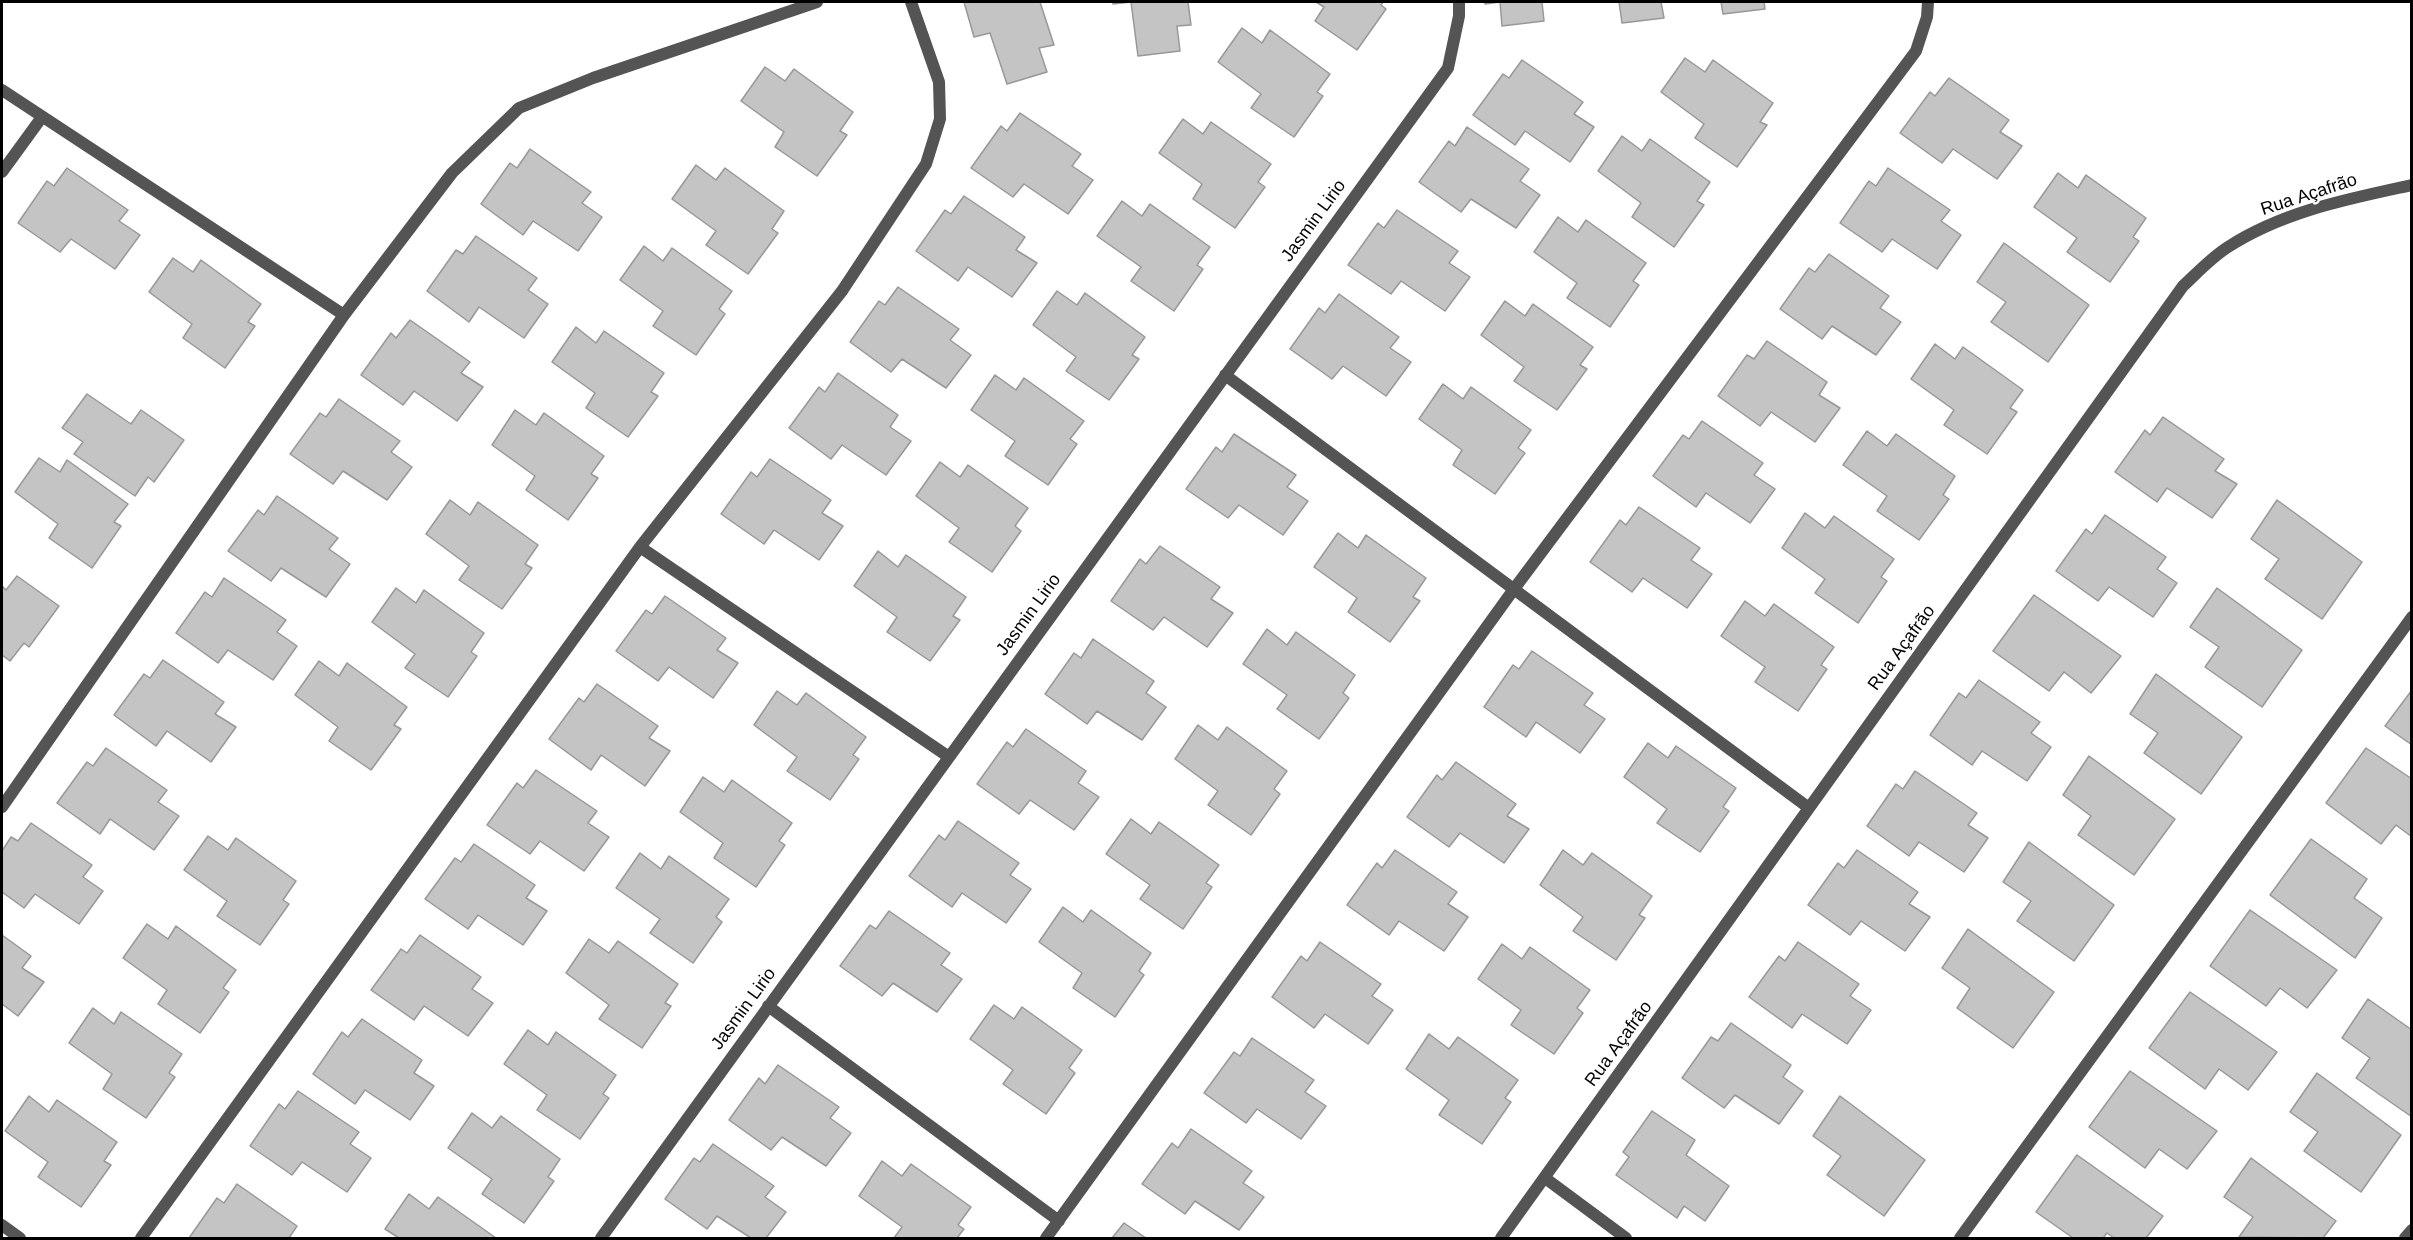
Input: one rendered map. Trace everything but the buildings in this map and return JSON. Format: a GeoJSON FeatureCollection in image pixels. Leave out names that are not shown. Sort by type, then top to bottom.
{"type":"FeatureCollection","features":[{"type":"Feature","properties":{"kind":"street"},"geometry":{"type":"LineString","coordinates":[[2,807],[344,315],[452,173],[519,108],[593,78],[817,2]]}},
{"type":"Feature","properties":{"kind":"street"},"geometry":{"type":"LineString","coordinates":[[141,1239],[640,547],[842,291],[926,164],[940,119],[939,82],[911,2]]}},
{"type":"Feature","properties":{"kind":"street","name":"Jasmin Lirio"},"geometry":{"type":"LineString","coordinates":[[601,1239],[1448,68],[1459,16],[1459,2]]}},
{"type":"Feature","properties":{"kind":"street"},"geometry":{"type":"LineString","coordinates":[[1046,1239],[1514,589],[1916,51],[1927,17],[1928,2]]}},
{"type":"Feature","properties":{"kind":"street"},"geometry":{"type":"LineString","coordinates":[[2,90],[344,315]]}},
{"type":"Feature","properties":{"kind":"street"},"geometry":{"type":"LineString","coordinates":[[2,172],[42,117]]}},
{"type":"Feature","properties":{"kind":"street","name":"Rua Açafrão"},"geometry":{"type":"LineString","coordinates":[[1501,1239],[2183,286],[2226,248],[2275,221],[2335,202],[2412,185]]}},
{"type":"Feature","properties":{"kind":"street"},"geometry":{"type":"LineString","coordinates":[[1226,375],[1809,808]]}},
{"type":"Feature","properties":{"kind":"street"},"geometry":{"type":"LineString","coordinates":[[640,547],[949,757]]}},
{"type":"Feature","properties":{"kind":"street"},"geometry":{"type":"LineString","coordinates":[[1960,1239],[2412,617]]}},
{"type":"Feature","properties":{"kind":"street"},"geometry":{"type":"LineString","coordinates":[[768,1006],[1059,1221]]}},
{"type":"Feature","properties":{"kind":"street"},"geometry":{"type":"LineString","coordinates":[[1545,1178],[1626,1239]]}},
{"type":"Feature","properties":{"kind":"street"},"geometry":{"type":"LineString","coordinates":[[2,1225],[20,1239]]}},
{"type":"Feature","properties":{"kind":"street"},"geometry":{"type":"LineString","coordinates":[[2405,1239],[2412,1230]]}}]}
